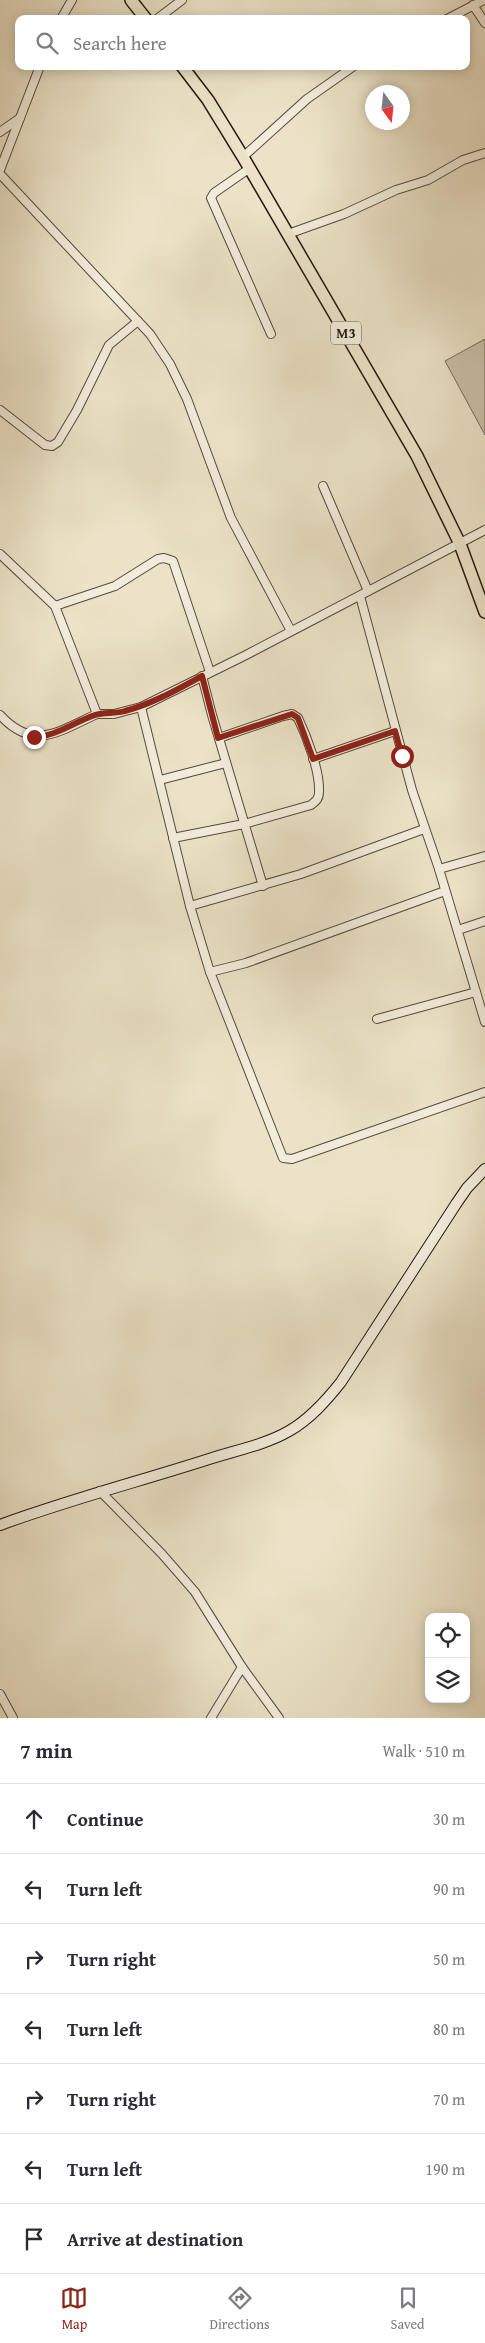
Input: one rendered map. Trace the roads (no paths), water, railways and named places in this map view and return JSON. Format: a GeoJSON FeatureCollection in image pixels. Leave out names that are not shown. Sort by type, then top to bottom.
{"type":"FeatureCollection","features":[{"type":"Feature","properties":{"kind":"main road"},"geometry":{"type":"LineString","coordinates":[[131,0],[143,15]]}},
{"type":"Feature","properties":{"kind":"main road","name":"M3"},"geometry":{"type":"LineString","coordinates":[[185,70],[208,100],[244,157],[417,456],[460,544],[485,612]]}},
{"type":"Feature","properties":{"kind":"street"},"geometry":{"type":"LineString","coordinates":[[63,15],[72,0]]}},
{"type":"Feature","properties":{"kind":"street"},"geometry":{"type":"LineString","coordinates":[[162,15],[182,0]]}},
{"type":"Feature","properties":{"kind":"street"},"geometry":{"type":"LineString","coordinates":[[455,15],[484,0]]}},
{"type":"Feature","properties":{"kind":"street"},"geometry":{"type":"LineString","coordinates":[[474,5],[485,23]]}},
{"type":"Feature","properties":{"kind":"street"},"geometry":{"type":"LineString","coordinates":[[38,70],[0,172],[150,334],[170,364],[187,399],[231,518],[290,631]]}},
{"type":"Feature","properties":{"kind":"street"},"geometry":{"type":"LineString","coordinates":[[244,157],[307,99],[348,70]]}},
{"type":"Feature","properties":{"kind":"street"},"geometry":{"type":"LineString","coordinates":[[0,132],[20,118]]}},
{"type":"Feature","properties":{"kind":"street"},"geometry":{"type":"LineString","coordinates":[[288,234],[344,214],[396,190],[428,180],[463,160],[485,153]]}},
{"type":"Feature","properties":{"kind":"street"},"geometry":{"type":"LineString","coordinates":[[250,168],[214,193],[211,198],[271,334]]}},
{"type":"Feature","properties":{"kind":"street"},"geometry":{"type":"LineString","coordinates":[[0,410],[45,445],[52,446],[58,442],[77,410],[108,345],[138,321]]}},
{"type":"Feature","properties":{"kind":"street"},"geometry":{"type":"LineString","coordinates":[[323,486],[368,591]]}},
{"type":"Feature","properties":{"kind":"street"},"geometry":{"type":"LineString","coordinates":[[0,715],[7,723],[24,734],[34,737],[45,737],[97,714],[114,714],[141,707],[485,530]]}},
{"type":"Feature","properties":{"kind":"street"},"geometry":{"type":"LineString","coordinates":[[0,554],[55,606],[97,714]]}},
{"type":"Feature","properties":{"kind":"street"},"geometry":{"type":"LineString","coordinates":[[55,606],[115,586],[158,559],[173,561],[206,674],[218,738],[263,886]]}},
{"type":"Feature","properties":{"kind":"street"},"geometry":{"type":"LineString","coordinates":[[360,596],[395,731],[485,1022]]}},
{"type":"Feature","properties":{"kind":"street"},"geometry":{"type":"LineString","coordinates":[[141,707],[190,906],[210,972],[282,1158],[292,1159],[485,1092]]}},
{"type":"Feature","properties":{"kind":"street"},"geometry":{"type":"LineString","coordinates":[[174,838],[244,824],[311,805],[317,800],[320,793],[313,759],[298,718],[292,714],[218,738]]}},
{"type":"Feature","properties":{"kind":"street"},"geometry":{"type":"LineString","coordinates":[[313,759],[395,731]]}},
{"type":"Feature","properties":{"kind":"street"},"geometry":{"type":"LineString","coordinates":[[160,780],[226,763]]}},
{"type":"Feature","properties":{"kind":"street"},"geometry":{"type":"LineString","coordinates":[[190,906],[263,886],[331,864],[424,829]]}},
{"type":"Feature","properties":{"kind":"street"},"geometry":{"type":"LineString","coordinates":[[439,869],[485,856]]}},
{"type":"Feature","properties":{"kind":"street"},"geometry":{"type":"LineString","coordinates":[[210,972],[246,963],[444,891]]}},
{"type":"Feature","properties":{"kind":"street"},"geometry":{"type":"LineString","coordinates":[[458,930],[485,921]]}},
{"type":"Feature","properties":{"kind":"street"},"geometry":{"type":"LineString","coordinates":[[377,1019],[476,992]]}},
{"type":"Feature","properties":{"kind":"street"},"geometry":{"type":"LineString","coordinates":[[0,1525],[100,1491],[262,1442],[287,1432],[303,1422],[323,1404],[341,1382],[456,1204],[485,1169]]}},
{"type":"Feature","properties":{"kind":"street"},"geometry":{"type":"LineString","coordinates":[[100,1491],[162,1554],[196,1592],[242,1667],[280,1718]]}},
{"type":"Feature","properties":{"kind":"street"},"geometry":{"type":"LineString","coordinates":[[211,1718],[242,1667]]}},
{"type":"Feature","properties":{"kind":"street"},"geometry":{"type":"LineString","coordinates":[[0,1694],[13,1718]]}}]}
